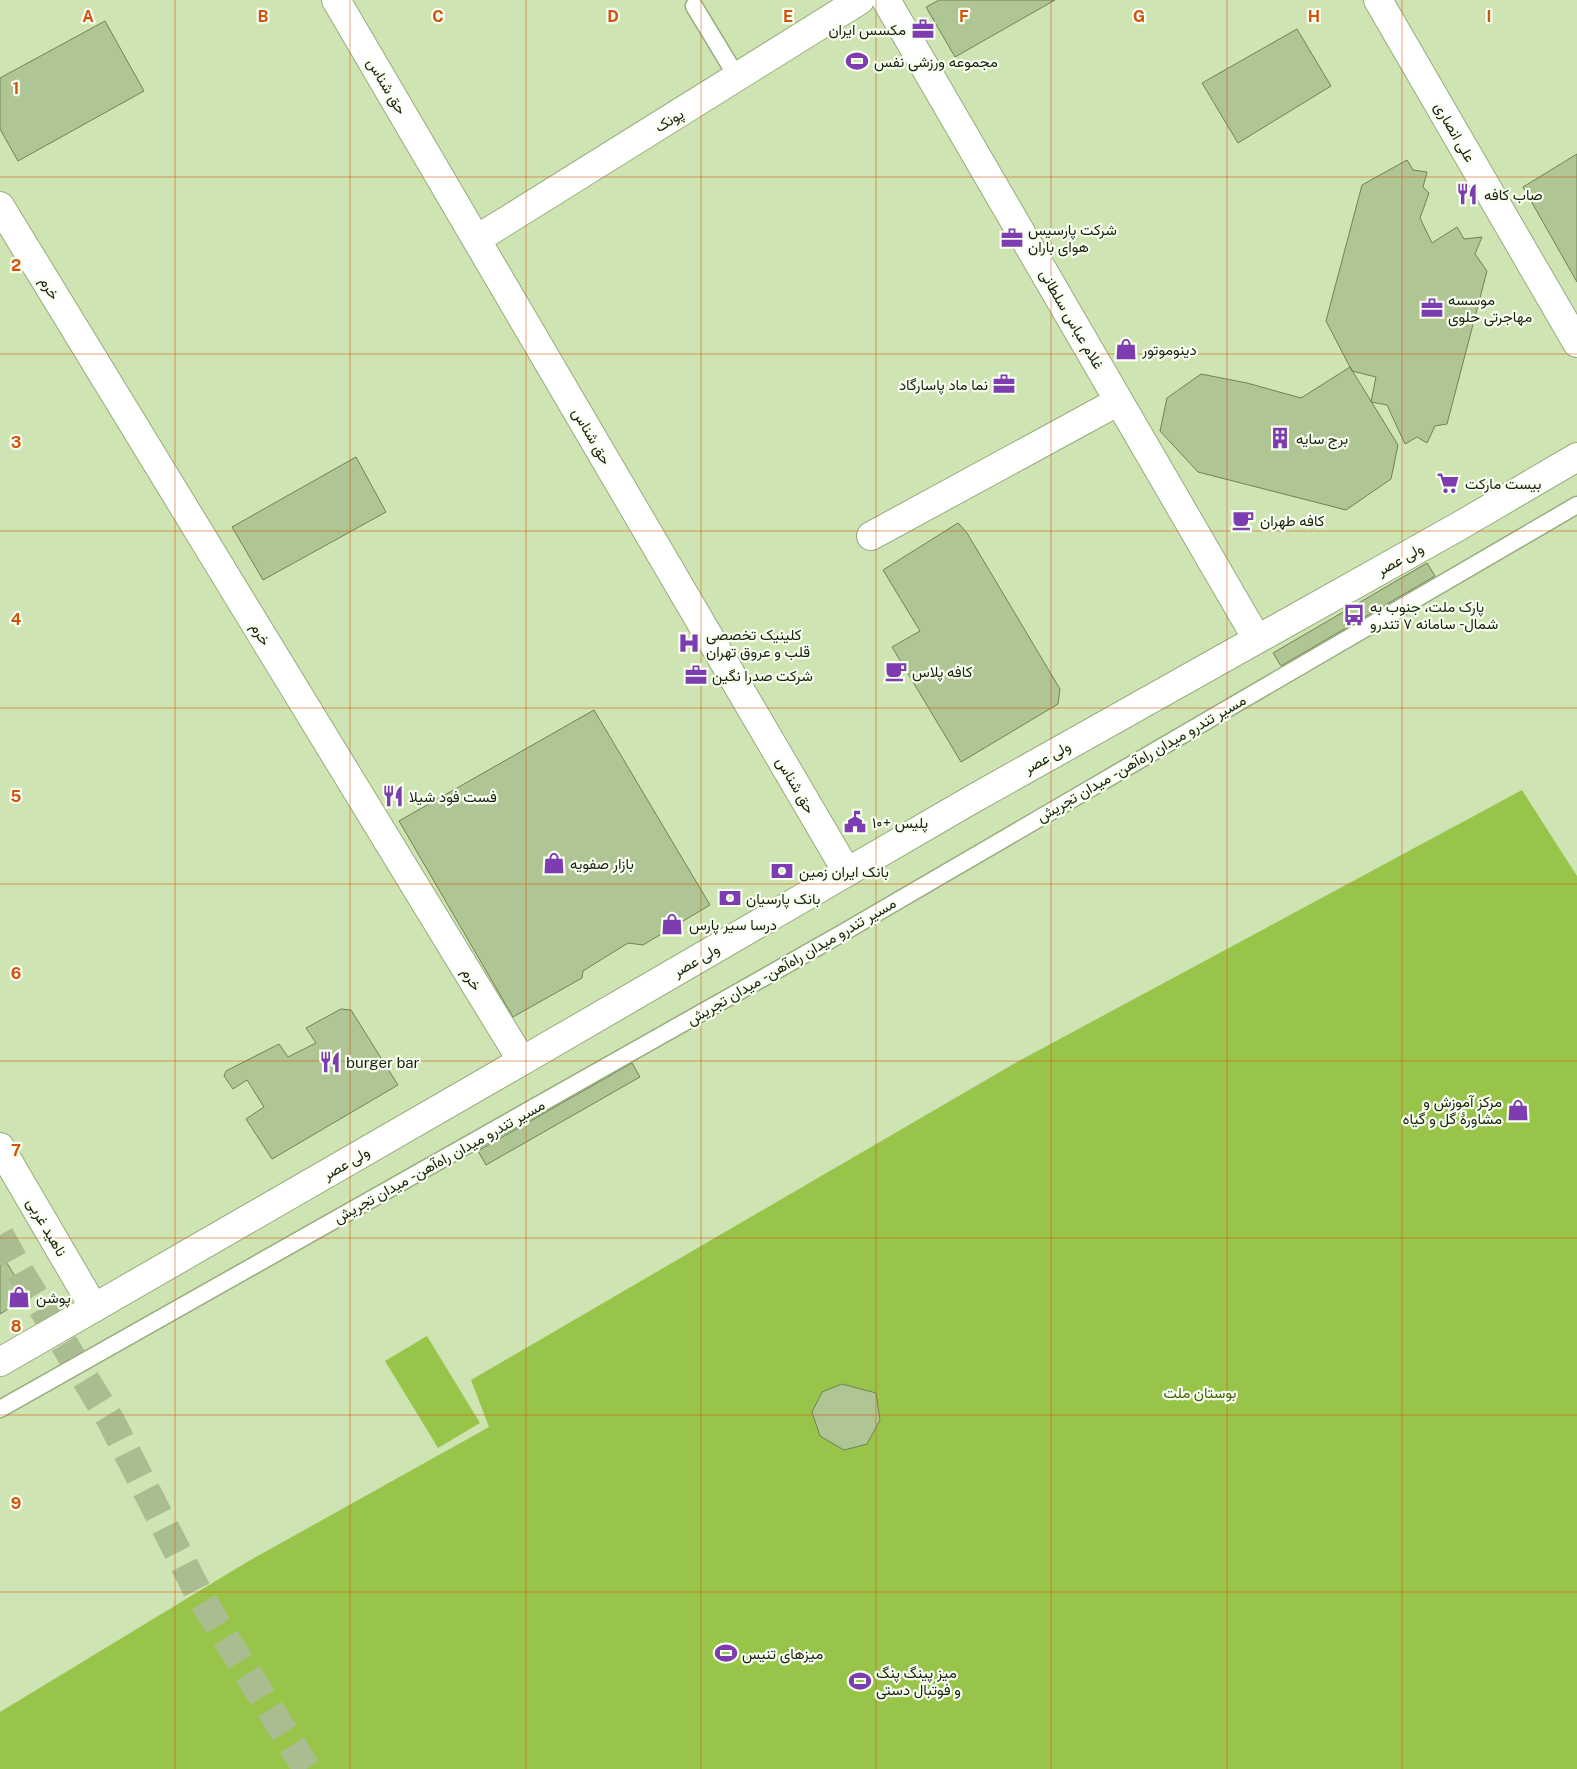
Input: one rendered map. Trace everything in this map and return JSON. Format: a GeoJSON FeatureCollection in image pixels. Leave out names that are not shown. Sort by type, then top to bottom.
{"type":"FeatureCollection","features":[{"type":"Feature","properties":{"kind":"street","name":"حق شناس"},"geometry":{"type":"LineString","coordinates":[[336,0],[847,872]]}},
{"type":"Feature","properties":{"kind":"street","name":"پونک"},"geometry":{"type":"LineString","coordinates":[[477,239],[860,0]]}},
{"type":"Feature","properties":{"kind":"street","name":"غلام عباس سلطانی"},"geometry":{"type":"LineString","coordinates":[[886,0],[1257,639]]}},
{"type":"Feature","properties":{"kind":"street","name":"علی انصاری"},"geometry":{"type":"LineString","coordinates":[[1378,0],[1577,343]]}},
{"type":"Feature","properties":{"kind":"street","name":"خرم"},"geometry":{"type":"LineString","coordinates":[[0,206],[522,1062]]}},
{"type":"Feature","properties":{"kind":"street"},"geometry":{"type":"LineString","coordinates":[[871,536],[1119,401]]}},
{"type":"Feature","properties":{"kind":"street","name":"ولی عصر"},"geometry":{"type":"LineString","coordinates":[[0,1362],[522,1062],[847,872],[1461,525],[1577,457]]}},
{"type":"Feature","properties":{"kind":"street","name":"ناهید غربی"},"geometry":{"type":"LineString","coordinates":[[0,1147],[94,1308]]}},
{"type":"Feature","properties":{"kind":"lane"},"geometry":{"type":"LineString","coordinates":[[694,6],[737,77]]}},
{"type":"Feature","properties":{"kind":"lane","name":"مسیر تندرو میدان راه‌آهن - میدان تجریش"},"geometry":{"type":"LineString","coordinates":[[0,1409],[839,935],[1577,505]]}},
{"type":"Feature","properties":{"kind":"green space","name":"بوستان ملت"},"geometry":{"type":"Polygon","coordinates":[[[1522,790],[1577,876],[1577,1769],[0,1769],[0,1712],[247,1562],[489,1427],[471,1380],[1017,1062],[1522,790]]]}},
{"type":"Feature","properties":{"kind":"green space"},"geometry":{"type":"Polygon","coordinates":[[[427,1336],[480,1423],[438,1448],[385,1361],[427,1336]]]}},
{"type":"Feature","properties":{"kind":"building"},"geometry":{"type":"Polygon","coordinates":[[[939,0],[1055,0],[955,57],[926,7],[939,0]]]}},
{"type":"Feature","properties":{"kind":"building"},"geometry":{"type":"Polygon","coordinates":[[[105,21],[144,91],[18,161],[0,129],[0,78],[105,21]]]}},
{"type":"Feature","properties":{"kind":"building"},"geometry":{"type":"Polygon","coordinates":[[[1297,29],[1331,86],[1238,143],[1202,83],[1297,29]]]}},
{"type":"Feature","properties":{"kind":"building"},"geometry":{"type":"Polygon","coordinates":[[[1577,154],[1577,282],[1523,187],[1577,154]]]}},
{"type":"Feature","properties":{"kind":"building"},"geometry":{"type":"Polygon","coordinates":[[[1407,160],[1413,170],[1427,172],[1423,187],[1429,193],[1420,218],[1432,243],[1457,227],[1464,239],[1482,237],[1475,254],[1487,271],[1447,424],[1435,426],[1427,443],[1417,437],[1405,444],[1387,405],[1371,402],[1376,377],[1352,371],[1326,321],[1362,185],[1407,160]]]}},
{"type":"Feature","properties":{"kind":"building","name":"برج سایه"},"geometry":{"type":"Polygon","coordinates":[[[1350,367],[1398,445],[1391,479],[1346,510],[1198,472],[1160,431],[1167,398],[1201,374],[1247,383],[1301,398],[1350,367]]]}},
{"type":"Feature","properties":{"kind":"building"},"geometry":{"type":"Polygon","coordinates":[[[356,457],[386,512],[263,580],[232,527],[356,457]]]}},
{"type":"Feature","properties":{"kind":"building"},"geometry":{"type":"Polygon","coordinates":[[[958,523],[967,533],[1060,689],[1058,704],[961,762],[892,647],[920,631],[883,570],[958,523]]]}},
{"type":"Feature","properties":{"kind":"building","name":"پارک ملت، جنوب به شمال - سامانه ۷ تندرو"},"geometry":{"type":"Polygon","coordinates":[[[1427,563],[1435,576],[1281,666],[1273,653],[1427,563]]]}},
{"type":"Feature","properties":{"kind":"building","name":"بازار صفویه"},"geometry":{"type":"Polygon","coordinates":[[[594,710],[710,905],[643,945],[628,943],[583,971],[582,978],[513,1017],[399,821],[594,710]]]}},
{"type":"Feature","properties":{"kind":"building"},"geometry":{"type":"Polygon","coordinates":[[[341,1009],[351,1010],[398,1085],[272,1159],[246,1119],[264,1107],[247,1080],[233,1089],[224,1076],[226,1071],[279,1044],[288,1057],[316,1043],[306,1028],[341,1009]]]}},
{"type":"Feature","properties":{"kind":"building"},"geometry":{"type":"Polygon","coordinates":[[[632,1063],[640,1077],[486,1165],[478,1151],[632,1063]]]}},
{"type":"Feature","properties":{"kind":"building"},"geometry":{"type":"Polygon","coordinates":[[[0,1252],[28,1297],[0,1314],[0,1252]]]}},
{"type":"Feature","properties":{"kind":"building"},"geometry":{"type":"Polygon","coordinates":[[[842,1384],[876,1393],[880,1420],[867,1444],[844,1450],[820,1436],[812,1412],[822,1392],[842,1384]]]}},
{"type":"Feature","properties":{"kind":"tunnel"},"geometry":{"type":"LineString","coordinates":[[0,1235],[22,1275],[111,1421],[201,1598],[307,1769]]}},
{"type":"Feature","properties":{"kind":"place","name":"مکسس ایران"},"geometry":{"type":"Point","coordinates":[923,29]}},
{"type":"Feature","properties":{"kind":"place","name":"مجموعه ورزشی نفس"},"geometry":{"type":"Point","coordinates":[857,61]}},
{"type":"Feature","properties":{"kind":"place","name":"صاب کافه"},"geometry":{"type":"Point","coordinates":[1467,194]}},
{"type":"Feature","properties":{"kind":"place","name":"شرکت پارسیس هوای باران"},"geometry":{"type":"Point","coordinates":[1012,238]}},
{"type":"Feature","properties":{"kind":"place","name":"موسسه مهاجرتی حلوی"},"geometry":{"type":"Point","coordinates":[1432,308]}},
{"type":"Feature","properties":{"kind":"place","name":"دینوموتور"},"geometry":{"type":"Point","coordinates":[1126,349]}},
{"type":"Feature","properties":{"kind":"place","name":"نما ماد پاسارگاد"},"geometry":{"type":"Point","coordinates":[1004,384]}},
{"type":"Feature","properties":{"kind":"place","name":"برج سایه"},"geometry":{"type":"Point","coordinates":[1280,438]}},
{"type":"Feature","properties":{"kind":"place","name":"بیست مارکت"},"geometry":{"type":"Point","coordinates":[1448,483]}},
{"type":"Feature","properties":{"kind":"place","name":"کافه طهران"},"geometry":{"type":"Point","coordinates":[1243,520]}},
{"type":"Feature","properties":{"kind":"place","name":"پارک ملت، جنوب به شمال - سامانه ۷ تندرو"},"geometry":{"type":"Point","coordinates":[1354,615]}},
{"type":"Feature","properties":{"kind":"place","name":"کلینیک تخصصی قلب و عروق تهران"},"geometry":{"type":"Point","coordinates":[689,643]}},
{"type":"Feature","properties":{"kind":"place","name":"کافه پلاس"},"geometry":{"type":"Point","coordinates":[896,671]}},
{"type":"Feature","properties":{"kind":"place","name":"شرکت صدرا نگین"},"geometry":{"type":"Point","coordinates":[696,675]}},
{"type":"Feature","properties":{"kind":"place","name":"فست فود شیلا"},"geometry":{"type":"Point","coordinates":[393,796]}},
{"type":"Feature","properties":{"kind":"place","name":"پلیس +۱۰"},"geometry":{"type":"Point","coordinates":[855,822]}},
{"type":"Feature","properties":{"kind":"place","name":"بازار صفویه"},"geometry":{"type":"Point","coordinates":[554,863]}},
{"type":"Feature","properties":{"kind":"place","name":"بانک ایران زمین"},"geometry":{"type":"Point","coordinates":[782,871]}},
{"type":"Feature","properties":{"kind":"place","name":"بانک پارسیان"},"geometry":{"type":"Point","coordinates":[730,898]}},
{"type":"Feature","properties":{"kind":"place","name":"درسا سیر پارس"},"geometry":{"type":"Point","coordinates":[672,924]}},
{"type":"Feature","properties":{"kind":"place","name":"burger bar"},"geometry":{"type":"Point","coordinates":[330,1062]}},
{"type":"Feature","properties":{"kind":"place","name":"مرکز آموزش و مشاورهٔ گل و گیاه"},"geometry":{"type":"Point","coordinates":[1518,1110]}},
{"type":"Feature","properties":{"kind":"place","name":"پوشن"},"geometry":{"type":"Point","coordinates":[19,1297]}},
{"type":"Feature","properties":{"kind":"place","name":"میزهای تنیس"},"geometry":{"type":"Point","coordinates":[726,1653]}},
{"type":"Feature","properties":{"kind":"place","name":"میز پینگ پنگ و فوتبال دستی"},"geometry":{"type":"Point","coordinates":[860,1681]}}]}
